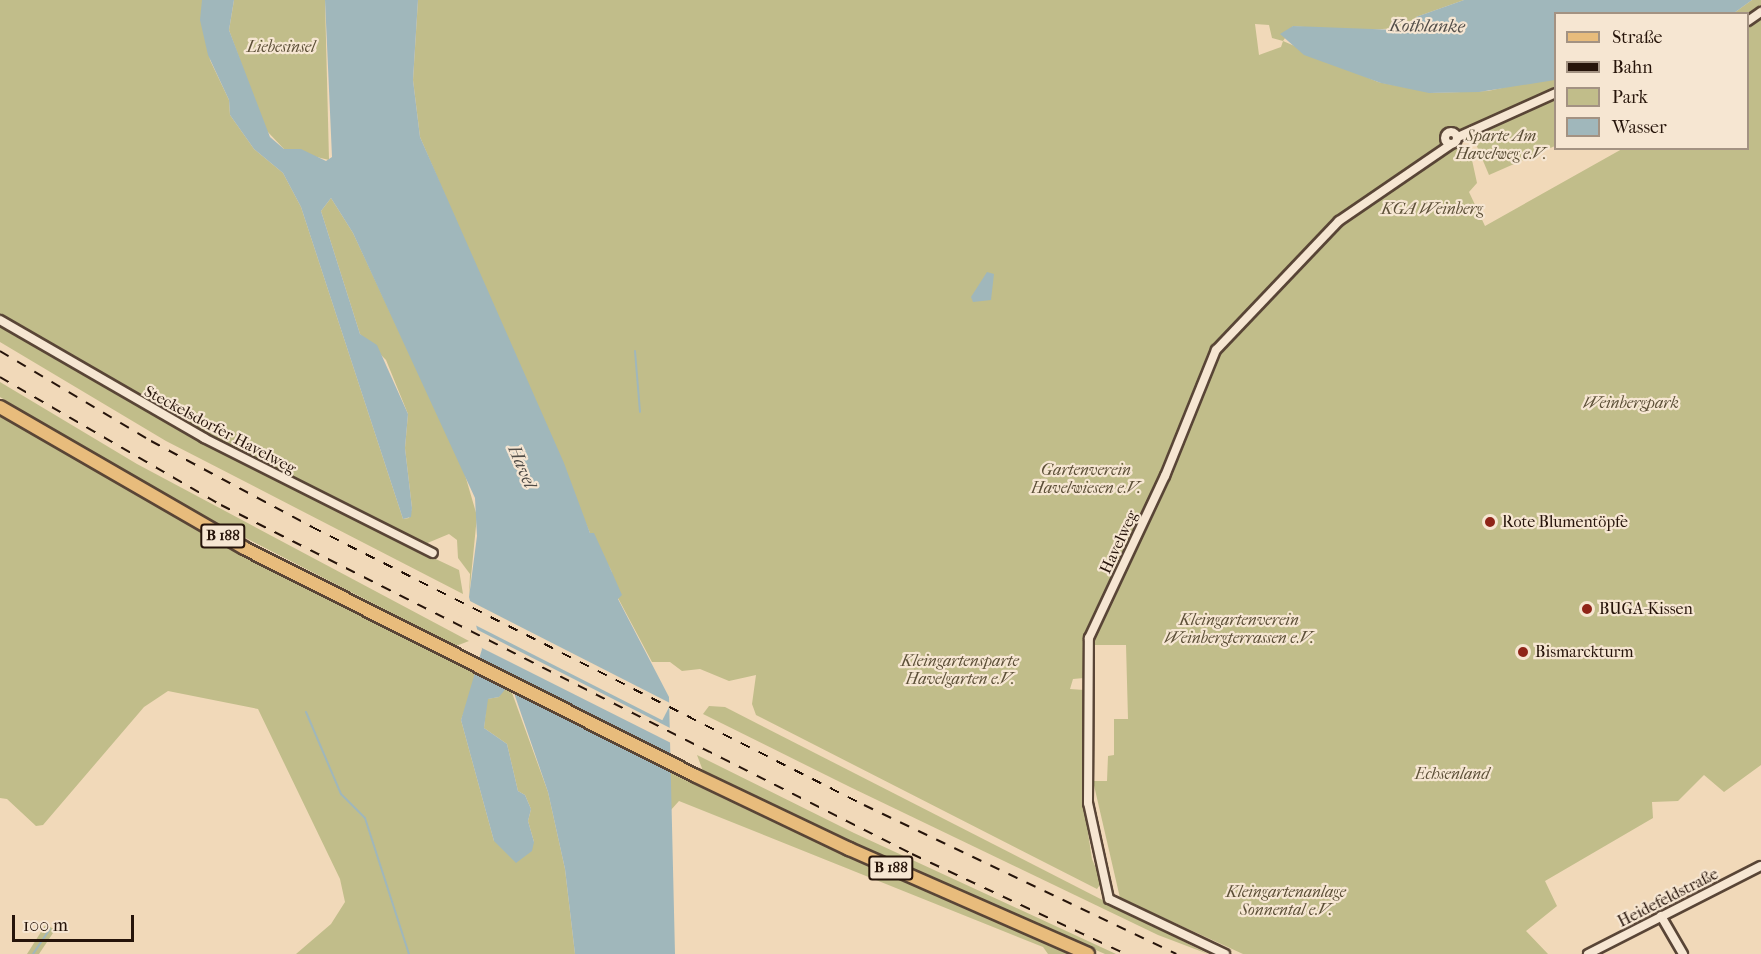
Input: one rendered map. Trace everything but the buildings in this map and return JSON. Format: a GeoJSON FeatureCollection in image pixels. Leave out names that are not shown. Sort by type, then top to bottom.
{"type":"FeatureCollection","features":[{"type":"Feature","properties":{"kind":"main road","name":"B 188"},"geometry":{"type":"LineString","coordinates":[[0,407],[192,520],[696,776],[849,849],[1088,954]]}},
{"type":"Feature","properties":{"kind":"street","name":"Havelweg"},"geometry":{"type":"LineString","coordinates":[[1226,954],[1109,899],[1088,803],[1089,638],[1165,476],[1216,350],[1350,211],[1450,144],[1447,133],[1458,137],[1554,94]]}},
{"type":"Feature","properties":{"kind":"street","name":"Steckelsdorfer Havelweg"},"geometry":{"type":"LineString","coordinates":[[0,320],[204,438],[433,553]]}},
{"type":"Feature","properties":{"kind":"street","name":"Heidefeldstraße"},"geometry":{"type":"LineString","coordinates":[[1588,954],[1761,866]]}},
{"type":"Feature","properties":{"kind":"street"},"geometry":{"type":"LineString","coordinates":[[1661,916],[1683,954]]}},
{"type":"Feature","properties":{"kind":"green space"},"geometry":{"type":"Polygon","coordinates":[[[0,0],[202,0],[210,60],[229,100],[230,115],[254,149],[283,173],[301,207],[403,519],[409,518],[412,508],[405,448],[408,414],[386,360],[360,334],[321,211],[331,198],[353,233],[463,468],[477,516],[469,597],[470,574],[458,558],[457,540],[449,534],[425,544],[421,552],[459,570],[463,594],[166,441],[0,342],[0,0]]]}},
{"type":"Feature","properties":{"kind":"green space","name":"Liebesinsel"},"geometry":{"type":"Polygon","coordinates":[[[234,0],[325,0],[329,160],[284,149],[265,129],[229,30],[234,0]]]}},
{"type":"Feature","properties":{"kind":"green space"},"geometry":{"type":"Polygon","coordinates":[[[418,0],[1464,0],[1416,17],[1416,27],[1348,31],[1293,26],[1283,41],[1378,82],[1434,93],[1488,91],[1544,79],[1554,80],[1554,90],[1462,130],[1444,129],[1441,150],[1340,216],[1214,345],[1186,409],[1193,414],[1219,354],[1316,249],[1354,213],[1460,144],[1466,146],[1472,160],[1477,183],[1469,192],[1485,226],[1620,150],[1749,150],[1749,12],[1735,12],[1752,0],[1761,0],[1761,765],[1724,792],[1704,775],[1678,801],[1652,802],[1653,818],[1545,881],[1557,906],[1526,931],[1548,954],[1243,954],[1120,898],[1093,781],[1107,781],[1108,756],[1114,755],[1114,719],[1128,719],[1126,645],[1094,645],[1095,636],[1084,634],[1084,678],[1073,679],[1070,689],[1084,690],[1083,800],[1092,859],[1102,882],[1097,889],[756,715],[752,704],[756,675],[729,681],[700,669],[682,671],[670,662],[652,662],[618,598],[611,570],[590,533],[420,137],[413,80],[418,0]],[[1255,24],[1259,55],[1281,47],[1283,41],[1272,38],[1269,25],[1255,24]]]}},
{"type":"Feature","properties":{"kind":"green space","name":"Sparte Am Havelweg e.V."},"geometry":{"type":"Polygon","coordinates":[[[1554,98],[1554,146],[1489,175],[1473,137],[1477,132],[1554,98]]]}},
{"type":"Feature","properties":{"kind":"green space"},"geometry":{"type":"Polygon","coordinates":[[[0,382],[137,464],[469,641],[456,646],[158,493],[0,397],[0,382]]]}},
{"type":"Feature","properties":{"kind":"green space"},"geometry":{"type":"Polygon","coordinates":[[[0,413],[141,497],[478,675],[461,720],[494,841],[534,842],[528,821],[531,809],[525,795],[518,791],[507,744],[484,728],[487,699],[499,697],[503,687],[511,690],[548,792],[565,869],[575,954],[296,954],[331,924],[345,902],[340,879],[258,709],[168,691],[144,707],[43,825],[36,826],[7,799],[0,798],[0,413]]]}},
{"type":"Feature","properties":{"kind":"green space"},"geometry":{"type":"Polygon","coordinates":[[[709,706],[725,707],[1208,954],[1158,935],[703,714],[709,706]]]}},
{"type":"Feature","properties":{"kind":"green space"},"geometry":{"type":"Polygon","coordinates":[[[697,755],[854,833],[1116,954],[1105,954],[852,843],[703,771],[697,755]]]}},
{"type":"Feature","properties":{"kind":"green space"},"geometry":{"type":"Polygon","coordinates":[[[669,771],[895,876],[1074,954],[1048,954],[1043,947],[679,801],[670,811],[669,771]]]}},
{"type":"Feature","properties":{"kind":"green space"},"geometry":{"type":"Polygon","coordinates":[[[46,924],[55,930],[39,954],[27,954],[46,924]]]}},
{"type":"Feature","properties":{"kind":"water","name":"Havel"},"geometry":{"type":"Polygon","coordinates":[[[202,0],[234,0],[229,30],[270,137],[284,149],[301,149],[326,161],[332,157],[325,0],[418,0],[413,80],[420,137],[564,463],[590,533],[594,533],[622,595],[618,599],[669,697],[675,954],[575,954],[565,869],[548,792],[514,693],[507,687],[499,697],[488,699],[484,728],[507,744],[518,791],[525,795],[531,809],[528,821],[534,842],[532,851],[516,863],[494,841],[461,720],[482,649],[469,597],[477,536],[475,498],[353,233],[331,198],[321,211],[360,334],[377,345],[408,414],[405,448],[412,508],[411,517],[403,519],[301,207],[283,173],[254,149],[230,115],[229,100],[208,55],[200,20],[202,0]]]}},
{"type":"Feature","properties":{"kind":"water","name":"Kothlanke"},"geometry":{"type":"Polygon","coordinates":[[[1464,0],[1752,0],[1735,12],[1554,12],[1554,80],[1479,92],[1429,93],[1381,83],[1304,55],[1280,34],[1293,26],[1398,30],[1416,27],[1416,17],[1464,0]]]}},
{"type":"Feature","properties":{"kind":"water"},"geometry":{"type":"Polygon","coordinates":[[[987,272],[994,274],[991,300],[973,302],[971,297],[987,272]]]}},
{"type":"Feature","properties":{"kind":"pier"},"geometry":{"type":"Polygon","coordinates":[[[466,599],[671,703],[662,720],[457,616],[466,599]]]}},
{"type":"Feature","properties":{"kind":"pier"},"geometry":{"type":"Polygon","coordinates":[[[470,626],[672,729],[673,744],[476,645],[470,626]]]}},
{"type":"Feature","properties":{"kind":"pier"},"geometry":{"type":"Polygon","coordinates":[[[478,658],[672,757],[666,769],[472,670],[478,658]]]}},
{"type":"Feature","properties":{"kind":"waterway"},"geometry":{"type":"LineString","coordinates":[[635,351],[640,412]]}},
{"type":"Feature","properties":{"kind":"waterway"},"geometry":{"type":"LineString","coordinates":[[306,712],[341,794],[365,818],[409,954]]}},
{"type":"Feature","properties":{"kind":"waterway"},"geometry":{"type":"LineString","coordinates":[[33,954],[50,929]]}},
{"type":"Feature","properties":{"kind":"railway"},"geometry":{"type":"LineString","coordinates":[[0,351],[151,441],[312,527],[864,805],[1176,954]]}},
{"type":"Feature","properties":{"kind":"railway"},"geometry":{"type":"LineString","coordinates":[[0,377],[221,505],[912,854],[1125,954]]}},
{"type":"Feature","properties":{"kind":"place","name":"Rote Blumentöpfe"},"geometry":{"type":"Point","coordinates":[1490,522]}},
{"type":"Feature","properties":{"kind":"place","name":"BUGA-Kissen"},"geometry":{"type":"Point","coordinates":[1587,609]}},
{"type":"Feature","properties":{"kind":"place","name":"Bismarckturm"},"geometry":{"type":"Point","coordinates":[1523,652]}},
{"type":"Feature","properties":{"kind":"park label","name":"KGA Weinberg"},"geometry":{"type":"Point","coordinates":[1432,209]}},
{"type":"Feature","properties":{"kind":"park label","name":"Weinbergpark"},"geometry":{"type":"Point","coordinates":[1631,403]}},
{"type":"Feature","properties":{"kind":"park label","name":"Gartenverein Havelwiesen e.V."},"geometry":{"type":"Point","coordinates":[1086,479]}},
{"type":"Feature","properties":{"kind":"park label","name":"Kleingartenverein Weinbergterrassen e.V."},"geometry":{"type":"Point","coordinates":[1239,629]}},
{"type":"Feature","properties":{"kind":"park label","name":"Kleingartensparte Havelgarten e.V."},"geometry":{"type":"Point","coordinates":[960,670]}},
{"type":"Feature","properties":{"kind":"park label","name":"Echsenland"},"geometry":{"type":"Point","coordinates":[1452,774]}},
{"type":"Feature","properties":{"kind":"park label","name":"Kleingartenanlage Sonnental e.V."},"geometry":{"type":"Point","coordinates":[1286,901]}}]}
